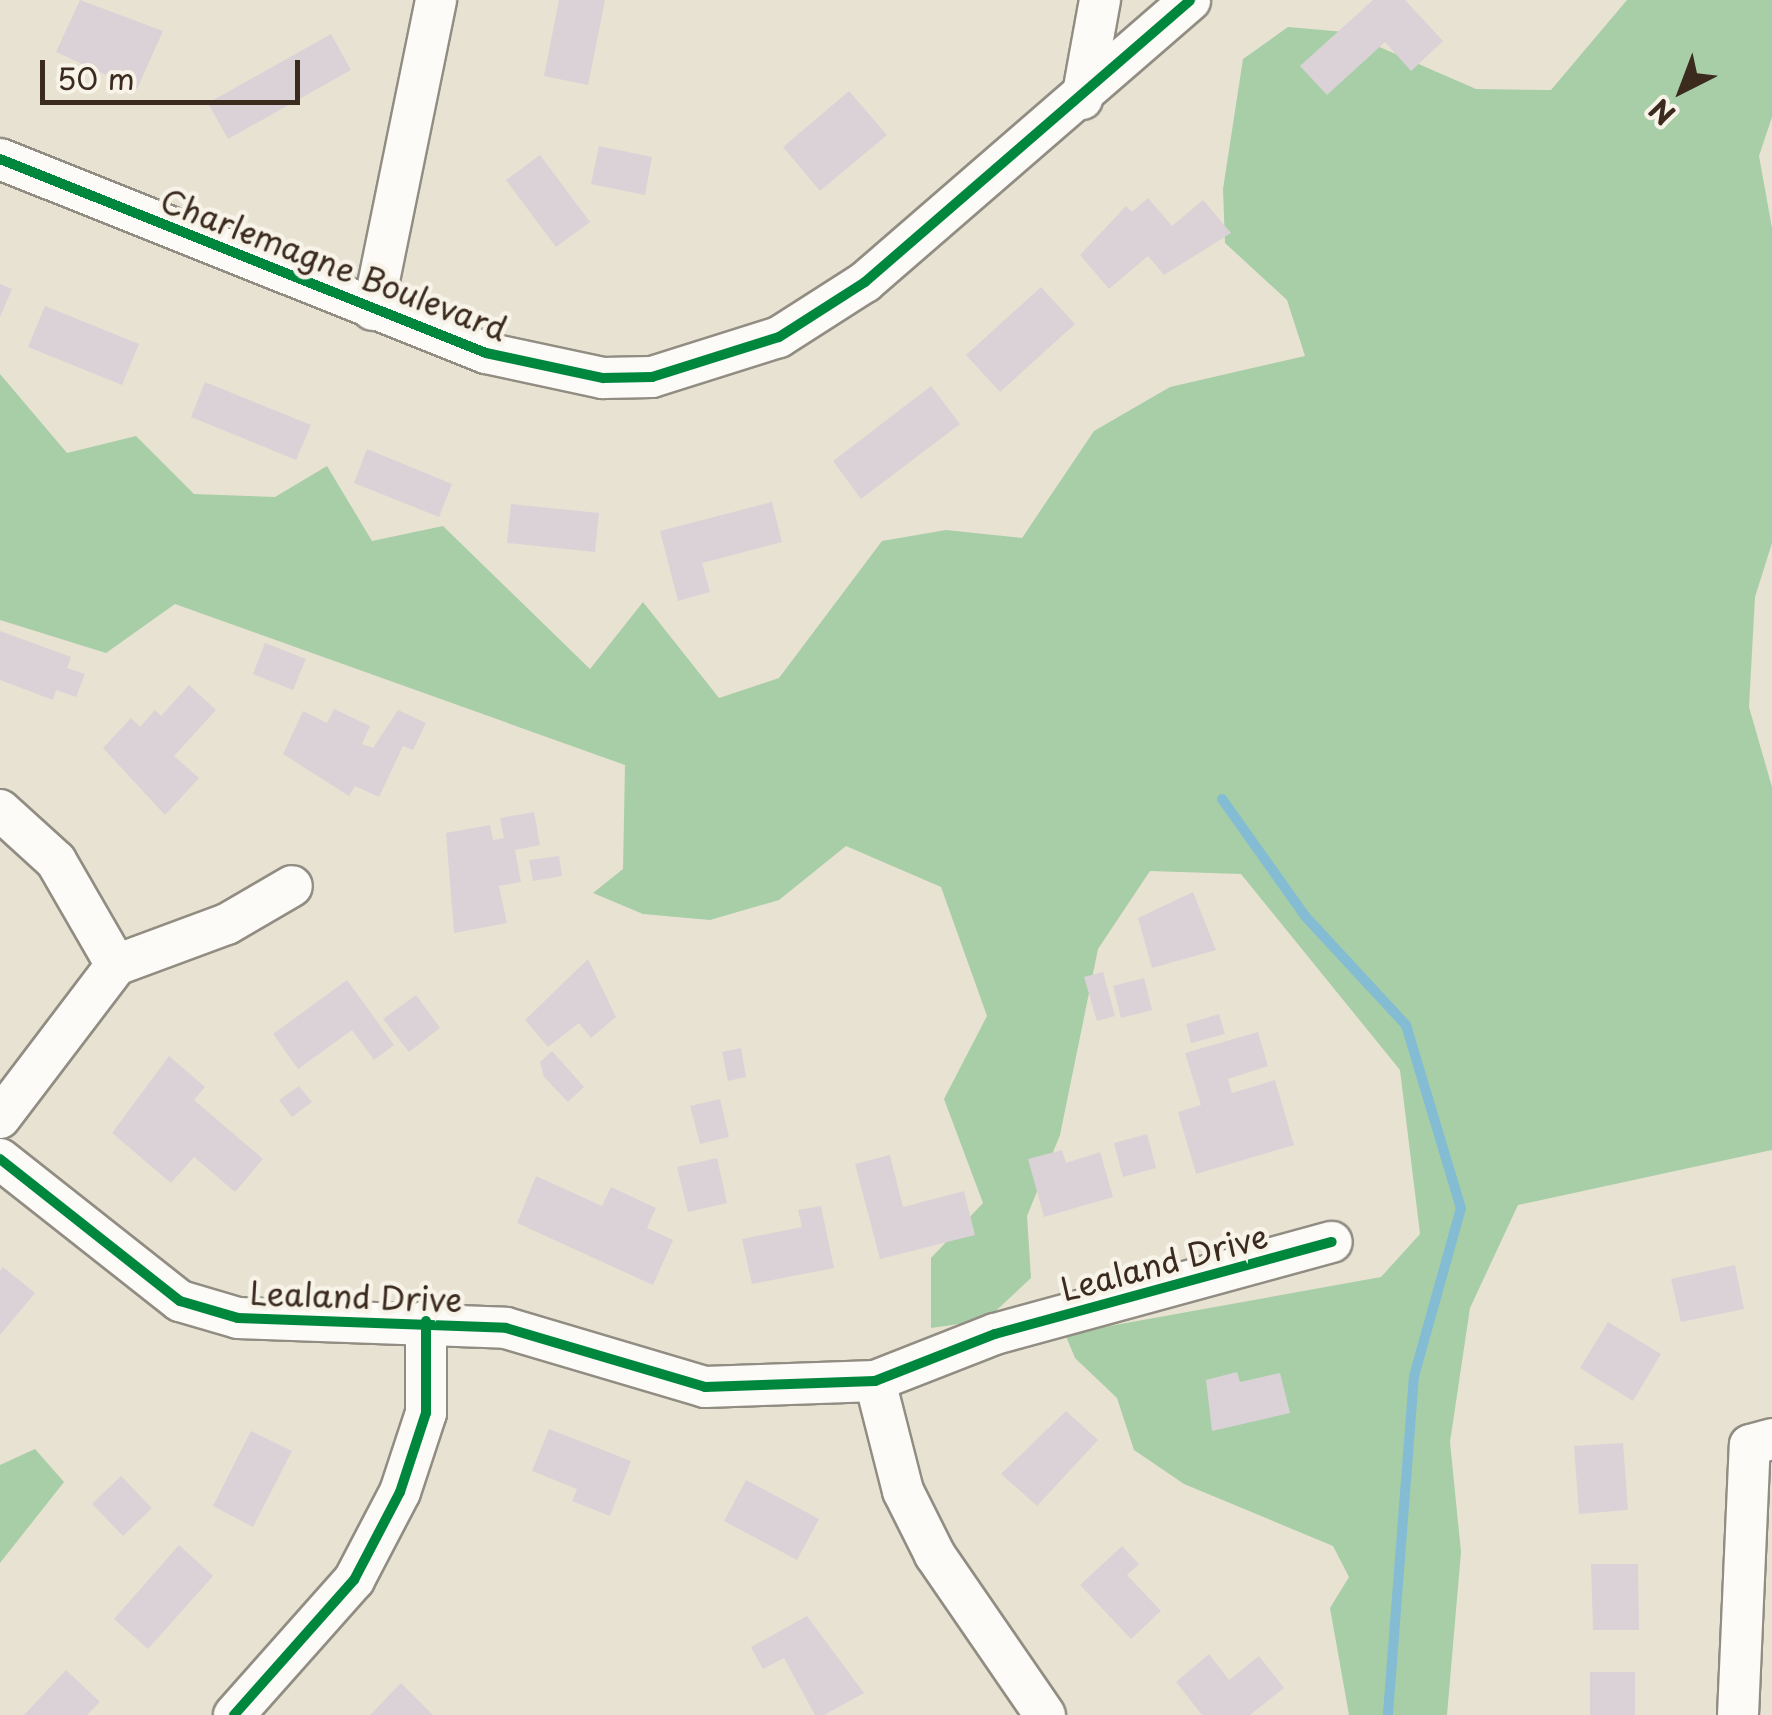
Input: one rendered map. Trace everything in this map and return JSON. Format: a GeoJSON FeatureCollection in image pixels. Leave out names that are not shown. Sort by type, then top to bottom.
{"type":"FeatureCollection","features":[{"type":"Feature","properties":{"kind":"street"},"geometry":{"type":"LineString","coordinates":[[373,310],[436,0]]}},
{"type":"Feature","properties":{"kind":"street"},"geometry":{"type":"LineString","coordinates":[[1082,99],[1100,0]]}},
{"type":"Feature","properties":{"kind":"street","name":"Charlemagne Boulevard"},"geometry":{"type":"LineString","coordinates":[[0,159],[373,310],[548,370],[603,378],[698,369],[779,337],[865,282],[1082,99],[1190,0]]}},
{"type":"Feature","properties":{"kind":"street"},"geometry":{"type":"LineString","coordinates":[[0,810],[56,861],[116,965]]}},
{"type":"Feature","properties":{"kind":"street"},"geometry":{"type":"LineString","coordinates":[[0,1118],[116,965],[228,924],[292,886]]}},
{"type":"Feature","properties":{"kind":"street","name":"Lealand Drive"},"geometry":{"type":"LineString","coordinates":[[0,1159],[180,1301],[238,1318],[426,1321],[506,1328],[705,1387],[876,1382],[995,1334],[1332,1242]]}},
{"type":"Feature","properties":{"kind":"street"},"geometry":{"type":"LineString","coordinates":[[234,1715],[354,1580],[400,1492],[426,1413],[426,1321]]}},
{"type":"Feature","properties":{"kind":"street"},"geometry":{"type":"LineString","coordinates":[[876,1382],[903,1491],[951,1587],[1045,1715]]}},
{"type":"Feature","properties":{"kind":"street"},"geometry":{"type":"LineString","coordinates":[[1738,1715],[1750,1445],[1772,1439]]}},
{"type":"Feature","properties":{"kind":"green space"},"geometry":{"type":"Polygon","coordinates":[[[1627,0],[1772,0],[1772,117],[1759,156],[1772,228],[1772,543],[1755,597],[1749,707],[1772,787],[1772,1150],[1518,1205],[1470,1308],[1450,1442],[1461,1552],[1447,1715],[1349,1715],[1330,1608],[1349,1577],[1333,1546],[1184,1484],[1134,1450],[1117,1398],[1075,1358],[1065,1334],[1381,1277],[1420,1234],[1400,1070],[1241,874],[1150,871],[1098,949],[1060,1135],[1027,1216],[1031,1278],[986,1320],[931,1328],[931,1258],[983,1203],[944,1099],[987,1016],[941,887],[846,846],[779,900],[710,920],[643,914],[593,893],[623,869],[625,765],[175,604],[106,653],[0,620],[0,374],[67,453],[136,436],[194,494],[275,497],[327,466],[372,541],[443,526],[590,669],[643,602],[719,698],[779,678],[882,541],[946,530],[1022,538],[1094,431],[1170,387],[1305,356],[1287,300],[1225,243],[1223,189],[1243,59],[1288,27],[1345,32],[1476,89],[1551,90],[1627,0]]]}},
{"type":"Feature","properties":{"kind":"green space"},"geometry":{"type":"Polygon","coordinates":[[[35,1449],[64,1482],[0,1563],[0,1465],[35,1449]]]}},
{"type":"Feature","properties":{"kind":"building"},"geometry":{"type":"Polygon","coordinates":[[[80,0],[163,31],[137,89],[56,52],[80,0]]]}},
{"type":"Feature","properties":{"kind":"building"},"geometry":{"type":"Polygon","coordinates":[[[559,0],[605,0],[588,85],[544,76],[559,0]]]}},
{"type":"Feature","properties":{"kind":"building"},"geometry":{"type":"Polygon","coordinates":[[[1373,0],[1405,0],[1443,41],[1411,71],[1385,42],[1327,95],[1300,66],[1373,0]]]}},
{"type":"Feature","properties":{"kind":"building"},"geometry":{"type":"Polygon","coordinates":[[[331,34],[351,70],[228,139],[208,103],[331,34]]]}},
{"type":"Feature","properties":{"kind":"building"},"geometry":{"type":"Polygon","coordinates":[[[849,91],[887,135],[820,191],[783,147],[849,91]]]}},
{"type":"Feature","properties":{"kind":"building"},"geometry":{"type":"Polygon","coordinates":[[[599,146],[652,157],[645,195],[591,184],[599,146]]]}},
{"type":"Feature","properties":{"kind":"building"},"geometry":{"type":"Polygon","coordinates":[[[540,155],[590,222],[556,247],[506,180],[540,155]]]}},
{"type":"Feature","properties":{"kind":"building"},"geometry":{"type":"Polygon","coordinates":[[[1148,198],[1172,226],[1203,200],[1231,233],[1164,275],[1148,256],[1109,289],[1080,255],[1126,206],[1132,212],[1148,198]]]}},
{"type":"Feature","properties":{"kind":"building"},"geometry":{"type":"Polygon","coordinates":[[[0,284],[12,289],[0,317],[0,284]]]}},
{"type":"Feature","properties":{"kind":"building"},"geometry":{"type":"Polygon","coordinates":[[[1041,287],[1075,324],[1000,392],[966,355],[1041,287]]]}},
{"type":"Feature","properties":{"kind":"building"},"geometry":{"type":"Polygon","coordinates":[[[45,306],[139,344],[122,385],[28,347],[45,306]]]}},
{"type":"Feature","properties":{"kind":"building"},"geometry":{"type":"Polygon","coordinates":[[[205,382],[311,425],[296,460],[191,417],[205,382]]]}},
{"type":"Feature","properties":{"kind":"building"},"geometry":{"type":"Polygon","coordinates":[[[931,386],[960,424],[861,499],[833,461],[931,386]]]}},
{"type":"Feature","properties":{"kind":"building"},"geometry":{"type":"Polygon","coordinates":[[[367,449],[452,484],[439,517],[354,483],[367,449]]]}},
{"type":"Feature","properties":{"kind":"building"},"geometry":{"type":"Polygon","coordinates":[[[772,502],[782,542],[702,563],[710,592],[678,601],[660,531],[772,502]]]}},
{"type":"Feature","properties":{"kind":"building"},"geometry":{"type":"Polygon","coordinates":[[[511,504],[599,513],[595,552],[507,543],[511,504]]]}},
{"type":"Feature","properties":{"kind":"building"},"geometry":{"type":"Polygon","coordinates":[[[0,631],[71,657],[67,668],[85,674],[76,697],[56,690],[53,700],[0,680],[0,631]]]}},
{"type":"Feature","properties":{"kind":"building"},"geometry":{"type":"Polygon","coordinates":[[[265,643],[306,659],[293,690],[253,674],[265,643]]]}},
{"type":"Feature","properties":{"kind":"building"},"geometry":{"type":"Polygon","coordinates":[[[189,685],[216,710],[174,756],[199,778],[165,815],[103,748],[131,718],[140,727],[155,710],[161,716],[189,685]]]}},
{"type":"Feature","properties":{"kind":"building"},"geometry":{"type":"Polygon","coordinates":[[[334,709],[370,726],[362,744],[373,748],[398,710],[426,723],[413,750],[403,746],[379,797],[355,786],[349,796],[283,754],[303,711],[327,723],[334,709]]]}},
{"type":"Feature","properties":{"kind":"building"},"geometry":{"type":"Polygon","coordinates":[[[534,812],[540,845],[515,850],[521,882],[499,886],[507,923],[454,933],[446,833],[490,825],[493,840],[504,838],[500,818],[534,812]]]}},
{"type":"Feature","properties":{"kind":"building"},"geometry":{"type":"Polygon","coordinates":[[[559,856],[562,876],[533,881],[529,860],[559,856]]]}},
{"type":"Feature","properties":{"kind":"building"},"geometry":{"type":"Polygon","coordinates":[[[1193,892],[1216,950],[1152,968],[1138,918],[1193,892]]]}},
{"type":"Feature","properties":{"kind":"building"},"geometry":{"type":"Polygon","coordinates":[[[588,959],[616,1017],[591,1038],[579,1023],[548,1047],[525,1020],[588,959]]]}},
{"type":"Feature","properties":{"kind":"building"},"geometry":{"type":"Polygon","coordinates":[[[1103,972],[1115,1016],[1097,1021],[1084,977],[1103,972]]]}},
{"type":"Feature","properties":{"kind":"building"},"geometry":{"type":"Polygon","coordinates":[[[1144,978],[1152,1010],[1121,1018],[1113,986],[1144,978]]]}},
{"type":"Feature","properties":{"kind":"building"},"geometry":{"type":"Polygon","coordinates":[[[347,980],[394,1045],[374,1060],[352,1030],[298,1069],[273,1034],[347,980]]]}},
{"type":"Feature","properties":{"kind":"building"},"geometry":{"type":"Polygon","coordinates":[[[416,995],[440,1028],[409,1052],[383,1019],[416,995]]]}},
{"type":"Feature","properties":{"kind":"building"},"geometry":{"type":"Polygon","coordinates":[[[1219,1014],[1225,1034],[1191,1043],[1186,1024],[1219,1014]]]}},
{"type":"Feature","properties":{"kind":"building"},"geometry":{"type":"Polygon","coordinates":[[[1258,1032],[1268,1066],[1228,1079],[1232,1093],[1275,1080],[1294,1145],[1196,1174],[1178,1112],[1201,1105],[1185,1053],[1258,1032]]]}},
{"type":"Feature","properties":{"kind":"building"},"geometry":{"type":"Polygon","coordinates":[[[741,1048],[746,1077],[728,1081],[722,1052],[741,1048]]]}},
{"type":"Feature","properties":{"kind":"building"},"geometry":{"type":"Polygon","coordinates":[[[552,1051],[584,1087],[568,1102],[544,1077],[540,1062],[552,1051]]]}},
{"type":"Feature","properties":{"kind":"building"},"geometry":{"type":"Polygon","coordinates":[[[169,1056],[205,1087],[194,1100],[263,1159],[235,1192],[194,1157],[171,1183],[112,1133],[169,1056]]]}},
{"type":"Feature","properties":{"kind":"building"},"geometry":{"type":"Polygon","coordinates":[[[299,1086],[312,1102],[292,1117],[279,1100],[299,1086]]]}},
{"type":"Feature","properties":{"kind":"building"},"geometry":{"type":"Polygon","coordinates":[[[720,1099],[729,1137],[700,1144],[690,1106],[720,1099]]]}},
{"type":"Feature","properties":{"kind":"building"},"geometry":{"type":"Polygon","coordinates":[[[1147,1134],[1156,1168],[1123,1177],[1114,1143],[1147,1134]]]}},
{"type":"Feature","properties":{"kind":"building"},"geometry":{"type":"Polygon","coordinates":[[[1062,1150],[1066,1163],[1100,1152],[1113,1197],[1044,1217],[1028,1159],[1062,1150]]]}},
{"type":"Feature","properties":{"kind":"building"},"geometry":{"type":"Polygon","coordinates":[[[890,1155],[903,1207],[964,1191],[975,1235],[880,1259],[855,1164],[890,1155]]]}},
{"type":"Feature","properties":{"kind":"building"},"geometry":{"type":"Polygon","coordinates":[[[717,1158],[727,1203],[688,1212],[677,1167],[717,1158]]]}},
{"type":"Feature","properties":{"kind":"building"},"geometry":{"type":"Polygon","coordinates":[[[536,1176],[602,1206],[611,1187],[656,1208],[647,1228],[673,1240],[653,1285],[517,1223],[536,1176]]]}},
{"type":"Feature","properties":{"kind":"building"},"geometry":{"type":"Polygon","coordinates":[[[821,1206],[834,1268],[752,1284],[742,1239],[802,1227],[798,1210],[821,1206]]]}},
{"type":"Feature","properties":{"kind":"building"},"geometry":{"type":"Polygon","coordinates":[[[1735,1265],[1744,1309],[1681,1322],[1671,1279],[1735,1265]]]}},
{"type":"Feature","properties":{"kind":"building"},"geometry":{"type":"Polygon","coordinates":[[[3,1267],[35,1293],[0,1335],[0,1271],[3,1267]]]}},
{"type":"Feature","properties":{"kind":"building"},"geometry":{"type":"Polygon","coordinates":[[[1608,1322],[1661,1354],[1633,1401],[1580,1368],[1608,1322]]]}},
{"type":"Feature","properties":{"kind":"building"},"geometry":{"type":"Polygon","coordinates":[[[1237,1372],[1240,1382],[1280,1373],[1290,1413],[1212,1431],[1206,1380],[1237,1372]]]}},
{"type":"Feature","properties":{"kind":"building"},"geometry":{"type":"Polygon","coordinates":[[[1066,1411],[1098,1440],[1037,1506],[1001,1474],[1066,1411]]]}},
{"type":"Feature","properties":{"kind":"building"},"geometry":{"type":"Polygon","coordinates":[[[549,1429],[631,1461],[610,1516],[572,1501],[577,1489],[532,1471],[549,1429]]]}},
{"type":"Feature","properties":{"kind":"building"},"geometry":{"type":"Polygon","coordinates":[[[251,1431],[292,1451],[253,1527],[213,1506],[251,1431]]]}},
{"type":"Feature","properties":{"kind":"building"},"geometry":{"type":"Polygon","coordinates":[[[1623,1443],[1628,1510],[1579,1514],[1574,1446],[1623,1443]]]}},
{"type":"Feature","properties":{"kind":"building"},"geometry":{"type":"Polygon","coordinates":[[[121,1476],[152,1508],[123,1536],[92,1504],[121,1476]]]}},
{"type":"Feature","properties":{"kind":"building"},"geometry":{"type":"Polygon","coordinates":[[[746,1480],[819,1519],[797,1560],[724,1521],[746,1480]]]}},
{"type":"Feature","properties":{"kind":"building"},"geometry":{"type":"Polygon","coordinates":[[[179,1545],[213,1576],[148,1649],[114,1619],[179,1545]]]}},
{"type":"Feature","properties":{"kind":"building"},"geometry":{"type":"Polygon","coordinates":[[[1122,1546],[1139,1564],[1127,1575],[1161,1611],[1131,1639],[1080,1585],[1122,1546]]]}},
{"type":"Feature","properties":{"kind":"building"},"geometry":{"type":"Polygon","coordinates":[[[1591,1564],[1638,1564],[1639,1630],[1593,1630],[1591,1564]]]}},
{"type":"Feature","properties":{"kind":"building"},"geometry":{"type":"Polygon","coordinates":[[[807,1616],[864,1693],[824,1715],[815,1715],[784,1658],[763,1669],[751,1647],[807,1616]]]}},
{"type":"Feature","properties":{"kind":"building"},"geometry":{"type":"Polygon","coordinates":[[[1209,1654],[1229,1680],[1259,1656],[1284,1688],[1250,1715],[1202,1715],[1176,1682],[1209,1654]]]}},
{"type":"Feature","properties":{"kind":"building"},"geometry":{"type":"Polygon","coordinates":[[[66,1670],[100,1702],[87,1715],[24,1715],[66,1670]]]}},
{"type":"Feature","properties":{"kind":"building"},"geometry":{"type":"Polygon","coordinates":[[[1590,1672],[1635,1672],[1635,1715],[1590,1715],[1590,1672]]]}},
{"type":"Feature","properties":{"kind":"building"},"geometry":{"type":"Polygon","coordinates":[[[401,1683],[433,1715],[370,1715],[401,1683]]]}},
{"type":"Feature","properties":{"kind":"waterway"},"geometry":{"type":"LineString","coordinates":[[1222,799],[1305,916],[1406,1025],[1461,1208],[1414,1376],[1388,1715]]}},
{"type":"Feature","properties":{"kind":"cycle path"},"geometry":{"type":"LineString","coordinates":[[0,159],[486,353],[603,378],[652,377],[779,337],[865,282],[1190,0]]}},
{"type":"Feature","properties":{"kind":"cycle path"},"geometry":{"type":"LineString","coordinates":[[0,1159],[180,1301],[238,1318],[506,1328],[705,1387],[875,1381],[995,1334],[1332,1242]]}},
{"type":"Feature","properties":{"kind":"cycle path"},"geometry":{"type":"LineString","coordinates":[[234,1715],[354,1580],[400,1492],[426,1413],[426,1321]]}}]}
